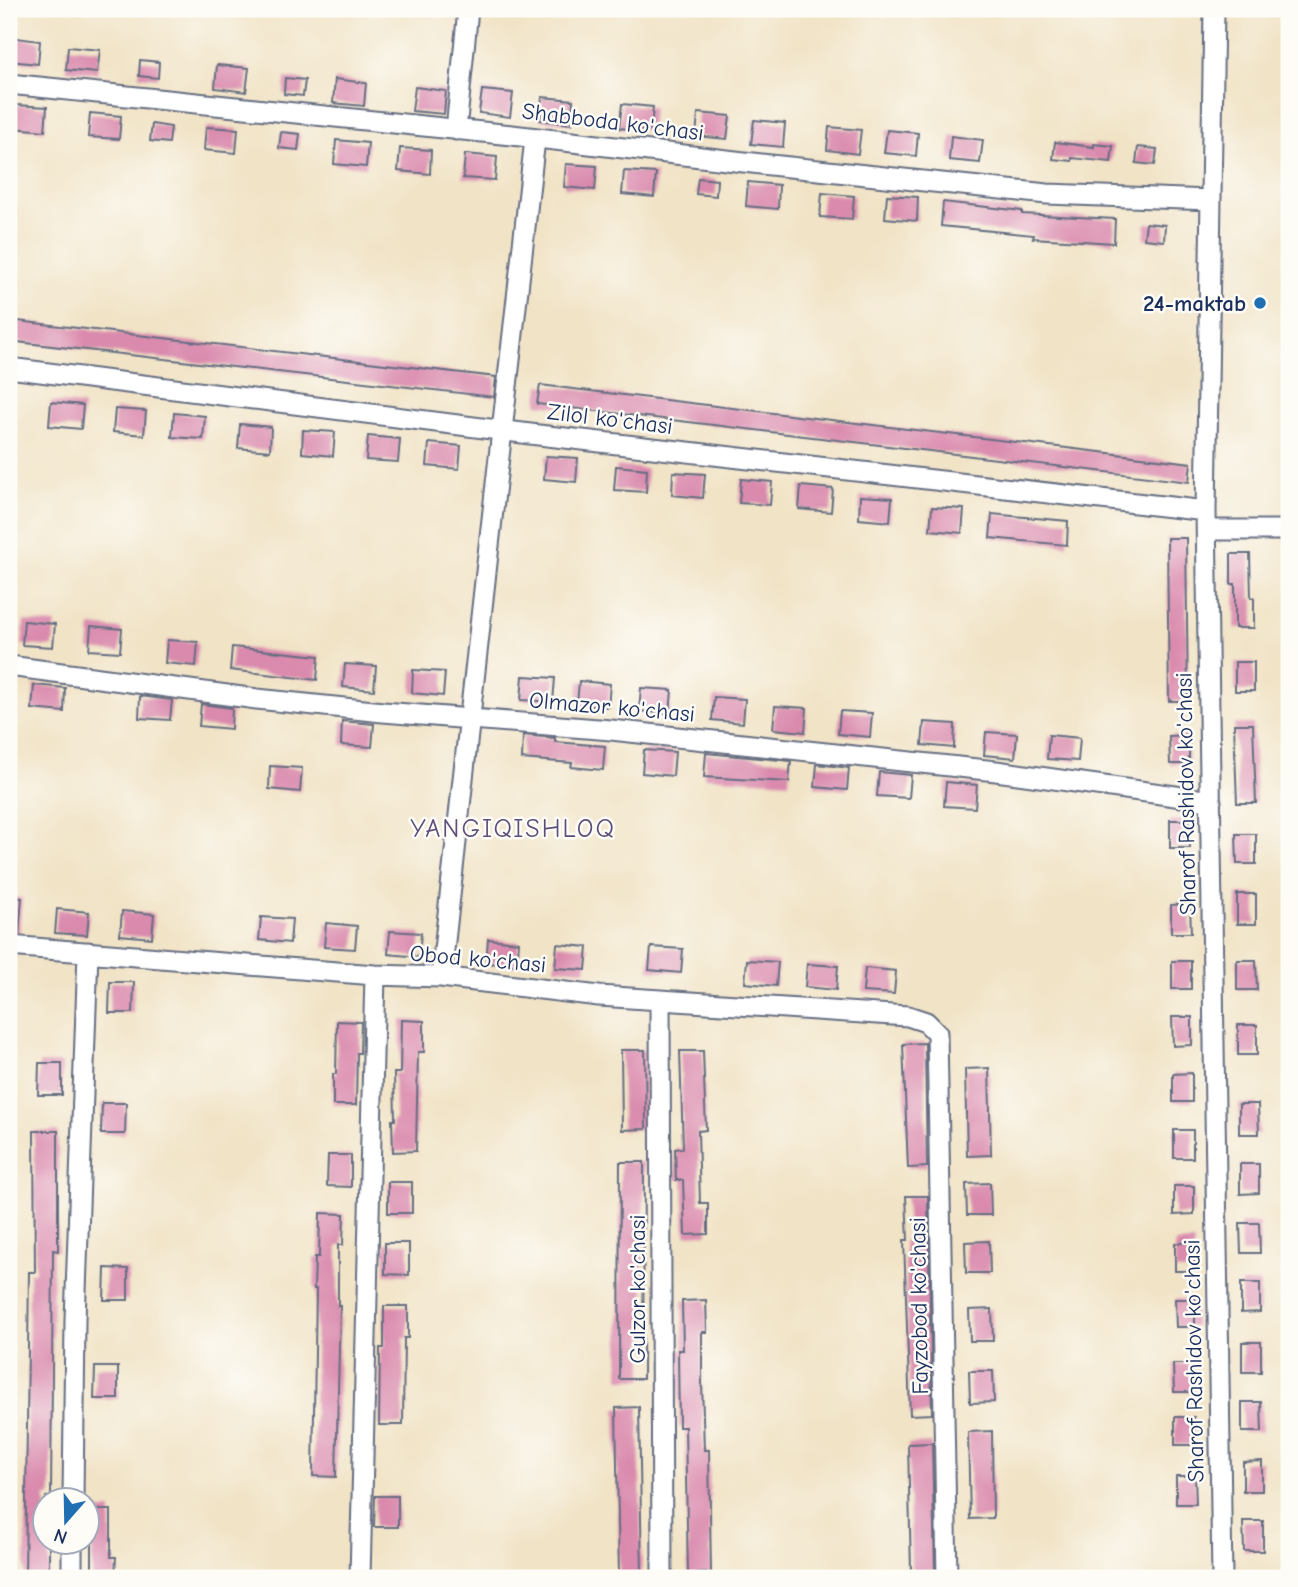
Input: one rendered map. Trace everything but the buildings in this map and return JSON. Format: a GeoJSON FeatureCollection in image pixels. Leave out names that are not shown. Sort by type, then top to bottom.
{"type":"FeatureCollection","features":[{"type":"Feature","properties":{"kind":"street"},"geometry":{"type":"LineString","coordinates":[[456,130],[468,9]]}},
{"type":"Feature","properties":{"kind":"street","name":"Sharof Rashidov ko'chasi"},"geometry":{"type":"LineString","coordinates":[[1214,9],[1207,520],[1222,1578]]}},
{"type":"Feature","properties":{"kind":"street","name":"Shabboda ko'chasi"},"geometry":{"type":"LineString","coordinates":[[9,85],[1048,194],[1211,200]]}},
{"type":"Feature","properties":{"kind":"street"},"geometry":{"type":"LineString","coordinates":[[441,977],[467,720],[504,430],[535,139]]}},
{"type":"Feature","properties":{"kind":"street","name":"Zilol ko'chasi"},"geometry":{"type":"LineString","coordinates":[[9,368],[1289,530]]}},
{"type":"Feature","properties":{"kind":"street","name":"Olmazor ko'chasi"},"geometry":{"type":"LineString","coordinates":[[9,666],[257,699],[467,720],[611,730],[982,770],[1211,802]]}},
{"type":"Feature","properties":{"kind":"street","name":"Obod ko'chasi"},"geometry":{"type":"LineString","coordinates":[[9,946],[375,975],[441,977],[599,996],[908,1016],[926,1022],[937,1033]]}},
{"type":"Feature","properties":{"kind":"street"},"geometry":{"type":"LineString","coordinates":[[73,1486],[75,1320],[88,952]]}},
{"type":"Feature","properties":{"kind":"street"},"geometry":{"type":"LineString","coordinates":[[360,1578],[375,975]]}},
{"type":"Feature","properties":{"kind":"street","name":"Gulzor ko'chasi"},"geometry":{"type":"LineString","coordinates":[[660,1000],[662,1578]]}},
{"type":"Feature","properties":{"kind":"street","name":"Fayzobod ko'chasi"},"geometry":{"type":"LineString","coordinates":[[937,1033],[947,1578]]}},
{"type":"Feature","properties":{"kind":"street"},"geometry":{"type":"LineString","coordinates":[[72,1556],[72,1578]]}},
{"type":"Feature","properties":{"kind":"place","name":"24-maktab"},"geometry":{"type":"Point","coordinates":[1260,303]}},
{"type":"Feature","properties":{"kind":"district","name":"YANGIQISHLOQ"},"geometry":{"type":"Point","coordinates":[513,829]}}]}
